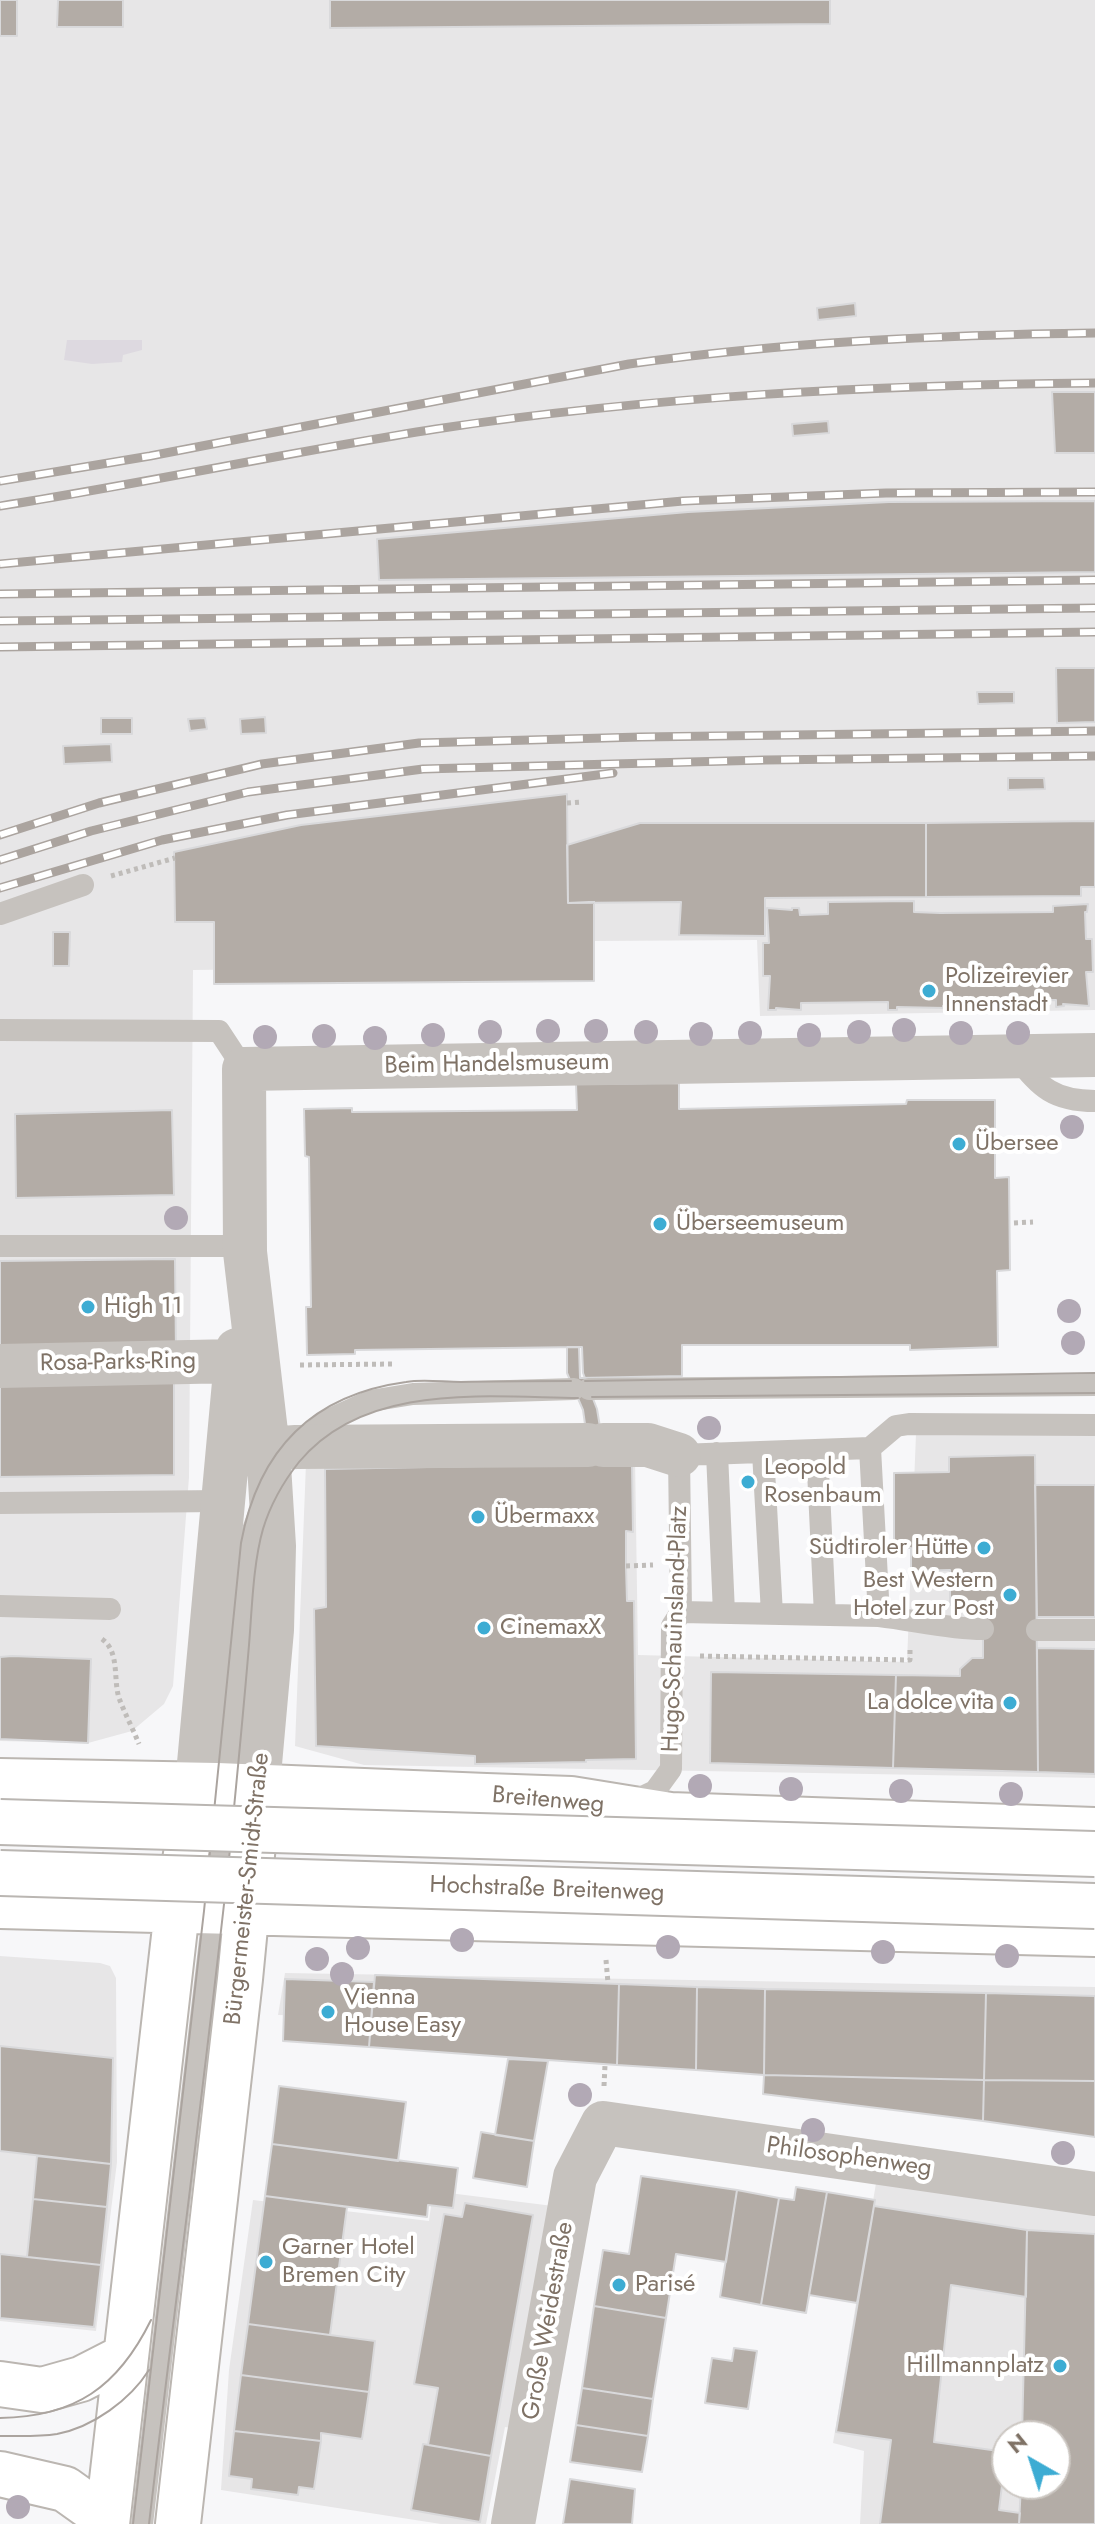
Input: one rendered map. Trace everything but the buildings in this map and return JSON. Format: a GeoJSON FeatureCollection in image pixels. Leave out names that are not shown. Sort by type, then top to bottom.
{"type":"FeatureCollection","features":[{"type":"Feature","properties":{"kind":"main road","name":"Breitenweg"},"geometry":{"type":"LineString","coordinates":[[0,1781],[571,1799],[670,1815],[1095,1830]]}},
{"type":"Feature","properties":{"kind":"main road","name":"Bürgermeister-Smidt-Straße"},"geometry":{"type":"LineString","coordinates":[[119,2522],[126,2356],[213,1911],[228,1786]]}},
{"type":"Feature","properties":{"kind":"main road","name":"Bürgermeister-Smidt-Straße"},"geometry":{"type":"LineString","coordinates":[[178,2524],[218,2169],[213,1911],[228,1786]]}},
{"type":"Feature","properties":{"kind":"main road"},"geometry":{"type":"LineString","coordinates":[[670,1815],[695,1832],[707,1849],[705,1878],[692,1903],[673,1923]]}},
{"type":"Feature","properties":{"kind":"main road"},"geometry":{"type":"LineString","coordinates":[[0,1822],[1095,1854]]}},
{"type":"Feature","properties":{"kind":"main road","name":"Hochstraße Breitenweg"},"geometry":{"type":"LineString","coordinates":[[0,1873],[1095,1906]]}},
{"type":"Feature","properties":{"kind":"main road"},"geometry":{"type":"LineString","coordinates":[[0,1906],[1095,1934]]}},
{"type":"Feature","properties":{"kind":"main road"},"geometry":{"type":"LineString","coordinates":[[0,2384],[42,2390],[81,2379],[126,2356]]}},
{"type":"Feature","properties":{"kind":"main road"},"geometry":{"type":"LineString","coordinates":[[0,2474],[65,2489],[119,2522]]}},
{"type":"Feature","properties":{"kind":"street","name":"Beim Handelsmuseum"},"geometry":{"type":"LineString","coordinates":[[244,1069],[1095,1055]]}},
{"type":"Feature","properties":{"kind":"street","name":"Bürgermeister-Smidt-Straße"},"geometry":{"type":"LineString","coordinates":[[228,1786],[208,1663],[256,1478],[245,1249],[244,1069]]}},
{"type":"Feature","properties":{"kind":"street","name":"Bürgermeister-Smidt-Straße"},"geometry":{"type":"LineString","coordinates":[[228,1786],[272,1630],[274,1546],[256,1478],[236,1361],[245,1249]]}},
{"type":"Feature","properties":{"kind":"street","name":"Rosa-Parks-Ring"},"geometry":{"type":"LineString","coordinates":[[0,1366],[236,1361]]}},
{"type":"Feature","properties":{"kind":"street"},"geometry":{"type":"LineString","coordinates":[[256,1478],[595,1445],[648,1445],[698,1454]]}},
{"type":"Feature","properties":{"kind":"street","name":"Philosophenweg"},"geometry":{"type":"LineString","coordinates":[[603,2123],[1095,2194]]}},
{"type":"Feature","properties":{"kind":"street","name":"Große Weidestraße"},"geometry":{"type":"LineString","coordinates":[[513,2524],[575,2177],[603,2123]]}},
{"type":"Feature","properties":{"kind":"lane"},"geometry":{"type":"LineString","coordinates":[[0,914],[83,885]]}},
{"type":"Feature","properties":{"kind":"lane"},"geometry":{"type":"LineString","coordinates":[[0,1030],[219,1031],[244,1069]]}},
{"type":"Feature","properties":{"kind":"lane"},"geometry":{"type":"LineString","coordinates":[[1016,1056],[1031,1077],[1052,1095],[1095,1101]]}},
{"type":"Feature","properties":{"kind":"lane"},"geometry":{"type":"LineString","coordinates":[[0,1246],[245,1249]]}},
{"type":"Feature","properties":{"kind":"lane"},"geometry":{"type":"LineString","coordinates":[[0,1503],[256,1478],[328,1420],[370,1401],[413,1394],[582,1389],[1095,1385]]}},
{"type":"Feature","properties":{"kind":"lane"},"geometry":{"type":"LineString","coordinates":[[724,1613],[698,1454],[870,1448],[896,1426],[909,1424],[1095,1425]]}},
{"type":"Feature","properties":{"kind":"lane"},"geometry":{"type":"LineString","coordinates":[[870,1448],[879,1616]]}},
{"type":"Feature","properties":{"kind":"lane"},"geometry":{"type":"LineString","coordinates":[[817,1450],[825,1615]]}},
{"type":"Feature","properties":{"kind":"lane"},"geometry":{"type":"LineString","coordinates":[[763,1452],[772,1614]]}},
{"type":"Feature","properties":{"kind":"lane","name":"Hugo-Schauinsland-Platz"},"geometry":{"type":"LineString","coordinates":[[622,1807],[655,1791],[671,1769],[672,1626],[681,1612],[698,1454]]}},
{"type":"Feature","properties":{"kind":"lane"},"geometry":{"type":"LineString","coordinates":[[0,1606],[110,1609]]}},
{"type":"Feature","properties":{"kind":"lane"},"geometry":{"type":"LineString","coordinates":[[681,1612],[879,1616],[956,1629],[983,1629]]}},
{"type":"Feature","properties":{"kind":"lane"},"geometry":{"type":"LineString","coordinates":[[1037,1630],[1095,1630]]}},
{"type":"Feature","properties":{"kind":"lane"},"geometry":{"type":"LineString","coordinates":[[119,2522],[168,2299],[213,1911]]}},
{"type":"Feature","properties":{"kind":"lane"},"geometry":{"type":"LineString","coordinates":[[168,2299],[218,2169]]}},
{"type":"Feature","properties":{"kind":"path"},"geometry":{"type":"LineString","coordinates":[[567,803],[581,802]]}},
{"type":"Feature","properties":{"kind":"path"},"geometry":{"type":"LineString","coordinates":[[83,885],[175,858]]}},
{"type":"Feature","properties":{"kind":"path"},"geometry":{"type":"LineString","coordinates":[[1014,1223],[1033,1222]]}},
{"type":"Feature","properties":{"kind":"path"},"geometry":{"type":"LineString","coordinates":[[85,1608],[86,1632],[106,1641],[114,1657],[118,1694],[139,1745]]}},
{"type":"Feature","properties":{"kind":"path"},"geometry":{"type":"LineString","coordinates":[[672,1655],[910,1660],[910,1619]]}},
{"type":"Feature","properties":{"kind":"shaded area"},"geometry":{"type":"Polygon","coordinates":[[[0,0],[1095,0],[1095,1010],[760,1016],[757,940],[593,941],[592,965],[193,970],[189,1477],[173,1686],[164,1704],[132,1731],[88,1743],[0,1741],[0,0]]]}},
{"type":"Feature","properties":{"kind":"shaded area"},"geometry":{"type":"Polygon","coordinates":[[[67,340],[142,340],[142,350],[123,355],[122,362],[92,364],[64,360],[67,340]]]}},
{"type":"Feature","properties":{"kind":"shaded area"},"geometry":{"type":"Polygon","coordinates":[[[916,1434],[1095,1435],[1095,1778],[364,1765],[295,1746],[306,1463],[635,1457],[638,1655],[907,1662],[916,1434]]]}},
{"type":"Feature","properties":{"kind":"shaded area"},"geometry":{"type":"Polygon","coordinates":[[[0,1956],[100,1963],[110,1966],[116,1978],[117,2162],[96,2331],[0,2321],[0,1956]]]}},
{"type":"Feature","properties":{"kind":"shaded area"},"geometry":{"type":"Polygon","coordinates":[[[285,1973],[1095,1987],[1095,2030],[278,2015],[285,1973]]]}},
{"type":"Feature","properties":{"kind":"shaded area"},"geometry":{"type":"Polygon","coordinates":[[[878,2171],[1095,2203],[1095,2524],[860,2524],[864,2451],[833,2443],[878,2171]]]}},
{"type":"Feature","properties":{"kind":"shaded area"},"geometry":{"type":"Polygon","coordinates":[[[433,2191],[569,2208],[530,2431],[505,2427],[486,2524],[441,2524],[221,2490],[229,2370],[253,2200],[429,2221],[433,2191]]]}},
{"type":"Feature","properties":{"kind":"tram line"},"geometry":{"type":"LineString","coordinates":[[585,1381],[1095,1373]]}},
{"type":"Feature","properties":{"kind":"tram line"},"geometry":{"type":"LineString","coordinates":[[133,2524],[204,1911],[241,1543],[260,1481],[275,1455],[316,1414],[372,1389],[413,1381],[571,1381]]}},
{"type":"Feature","properties":{"kind":"tram line"},"geometry":{"type":"LineString","coordinates":[[592,1397],[1095,1393]]}},
{"type":"Feature","properties":{"kind":"tram line"},"geometry":{"type":"LineString","coordinates":[[149,2524],[229,1859],[255,1572],[266,1520],[278,1494],[299,1462],[326,1436],[357,1418],[392,1406],[428,1400],[504,1396],[578,1398]]}},
{"type":"Feature","properties":{"kind":"tram line"},"geometry":{"type":"LineString","coordinates":[[0,2418],[51,2412],[91,2394],[124,2363],[151,2320]]}},
{"type":"Feature","properties":{"kind":"tram line"},"geometry":{"type":"LineString","coordinates":[[0,2436],[50,2435],[84,2425],[121,2402],[149,2370]]}},
{"type":"Feature","properties":{"kind":"railway"},"geometry":{"type":"LineString","coordinates":[[0,481],[150,456],[629,364],[687,356],[862,341],[1095,333]]}},
{"type":"Feature","properties":{"kind":"railway"},"geometry":{"type":"LineString","coordinates":[[0,506],[436,429],[600,408],[765,394],[930,386],[1095,383]]}},
{"type":"Feature","properties":{"kind":"railway"},"geometry":{"type":"LineString","coordinates":[[0,564],[683,501],[886,493],[1095,492]]}},
{"type":"Feature","properties":{"kind":"railway"},"geometry":{"type":"LineString","coordinates":[[0,594],[1095,580]]}},
{"type":"Feature","properties":{"kind":"railway"},"geometry":{"type":"LineString","coordinates":[[0,621],[1095,608]]}},
{"type":"Feature","properties":{"kind":"railway"},"geometry":{"type":"LineString","coordinates":[[0,647],[1095,632]]}},
{"type":"Feature","properties":{"kind":"railway"},"geometry":{"type":"LineString","coordinates":[[0,835],[99,803],[262,764],[419,743],[1095,731]]}},
{"type":"Feature","properties":{"kind":"railway"},"geometry":{"type":"LineString","coordinates":[[0,860],[91,831],[248,792],[423,769],[1095,756]]}},
{"type":"Feature","properties":{"kind":"railway"},"geometry":{"type":"LineString","coordinates":[[0,888],[162,840],[287,815],[613,773]]}},
{"type":"Feature","properties":{"kind":"place","name":"Polizeirevier Innenstadt"},"geometry":{"type":"Point","coordinates":[929,991]}},
{"type":"Feature","properties":{"kind":"place","name":"Übersee"},"geometry":{"type":"Point","coordinates":[959,1144]}},
{"type":"Feature","properties":{"kind":"place","name":"Überseemuseum"},"geometry":{"type":"Point","coordinates":[660,1224]}},
{"type":"Feature","properties":{"kind":"place","name":"High 11"},"geometry":{"type":"Point","coordinates":[88,1307]}},
{"type":"Feature","properties":{"kind":"place","name":"Leopold Rosenbaum"},"geometry":{"type":"Point","coordinates":[748,1482]}},
{"type":"Feature","properties":{"kind":"place","name":"Übermaxx"},"geometry":{"type":"Point","coordinates":[478,1517]}},
{"type":"Feature","properties":{"kind":"place","name":"Südtiroler Hütte"},"geometry":{"type":"Point","coordinates":[984,1548]}},
{"type":"Feature","properties":{"kind":"place","name":"Best Western Hotel zur Post"},"geometry":{"type":"Point","coordinates":[1010,1595]}},
{"type":"Feature","properties":{"kind":"place","name":"CinemaxX"},"geometry":{"type":"Point","coordinates":[484,1628]}},
{"type":"Feature","properties":{"kind":"place","name":"La dolce vita"},"geometry":{"type":"Point","coordinates":[1010,1703]}},
{"type":"Feature","properties":{"kind":"place","name":"Vienna House Easy"},"geometry":{"type":"Point","coordinates":[328,2012]}},
{"type":"Feature","properties":{"kind":"place","name":"Garner Hotel Bremen City"},"geometry":{"type":"Point","coordinates":[266,2262]}},
{"type":"Feature","properties":{"kind":"place","name":"Parisé"},"geometry":{"type":"Point","coordinates":[619,2285]}},
{"type":"Feature","properties":{"kind":"place","name":"Hillmannplatz"},"geometry":{"type":"Point","coordinates":[1060,2366]}}]}
